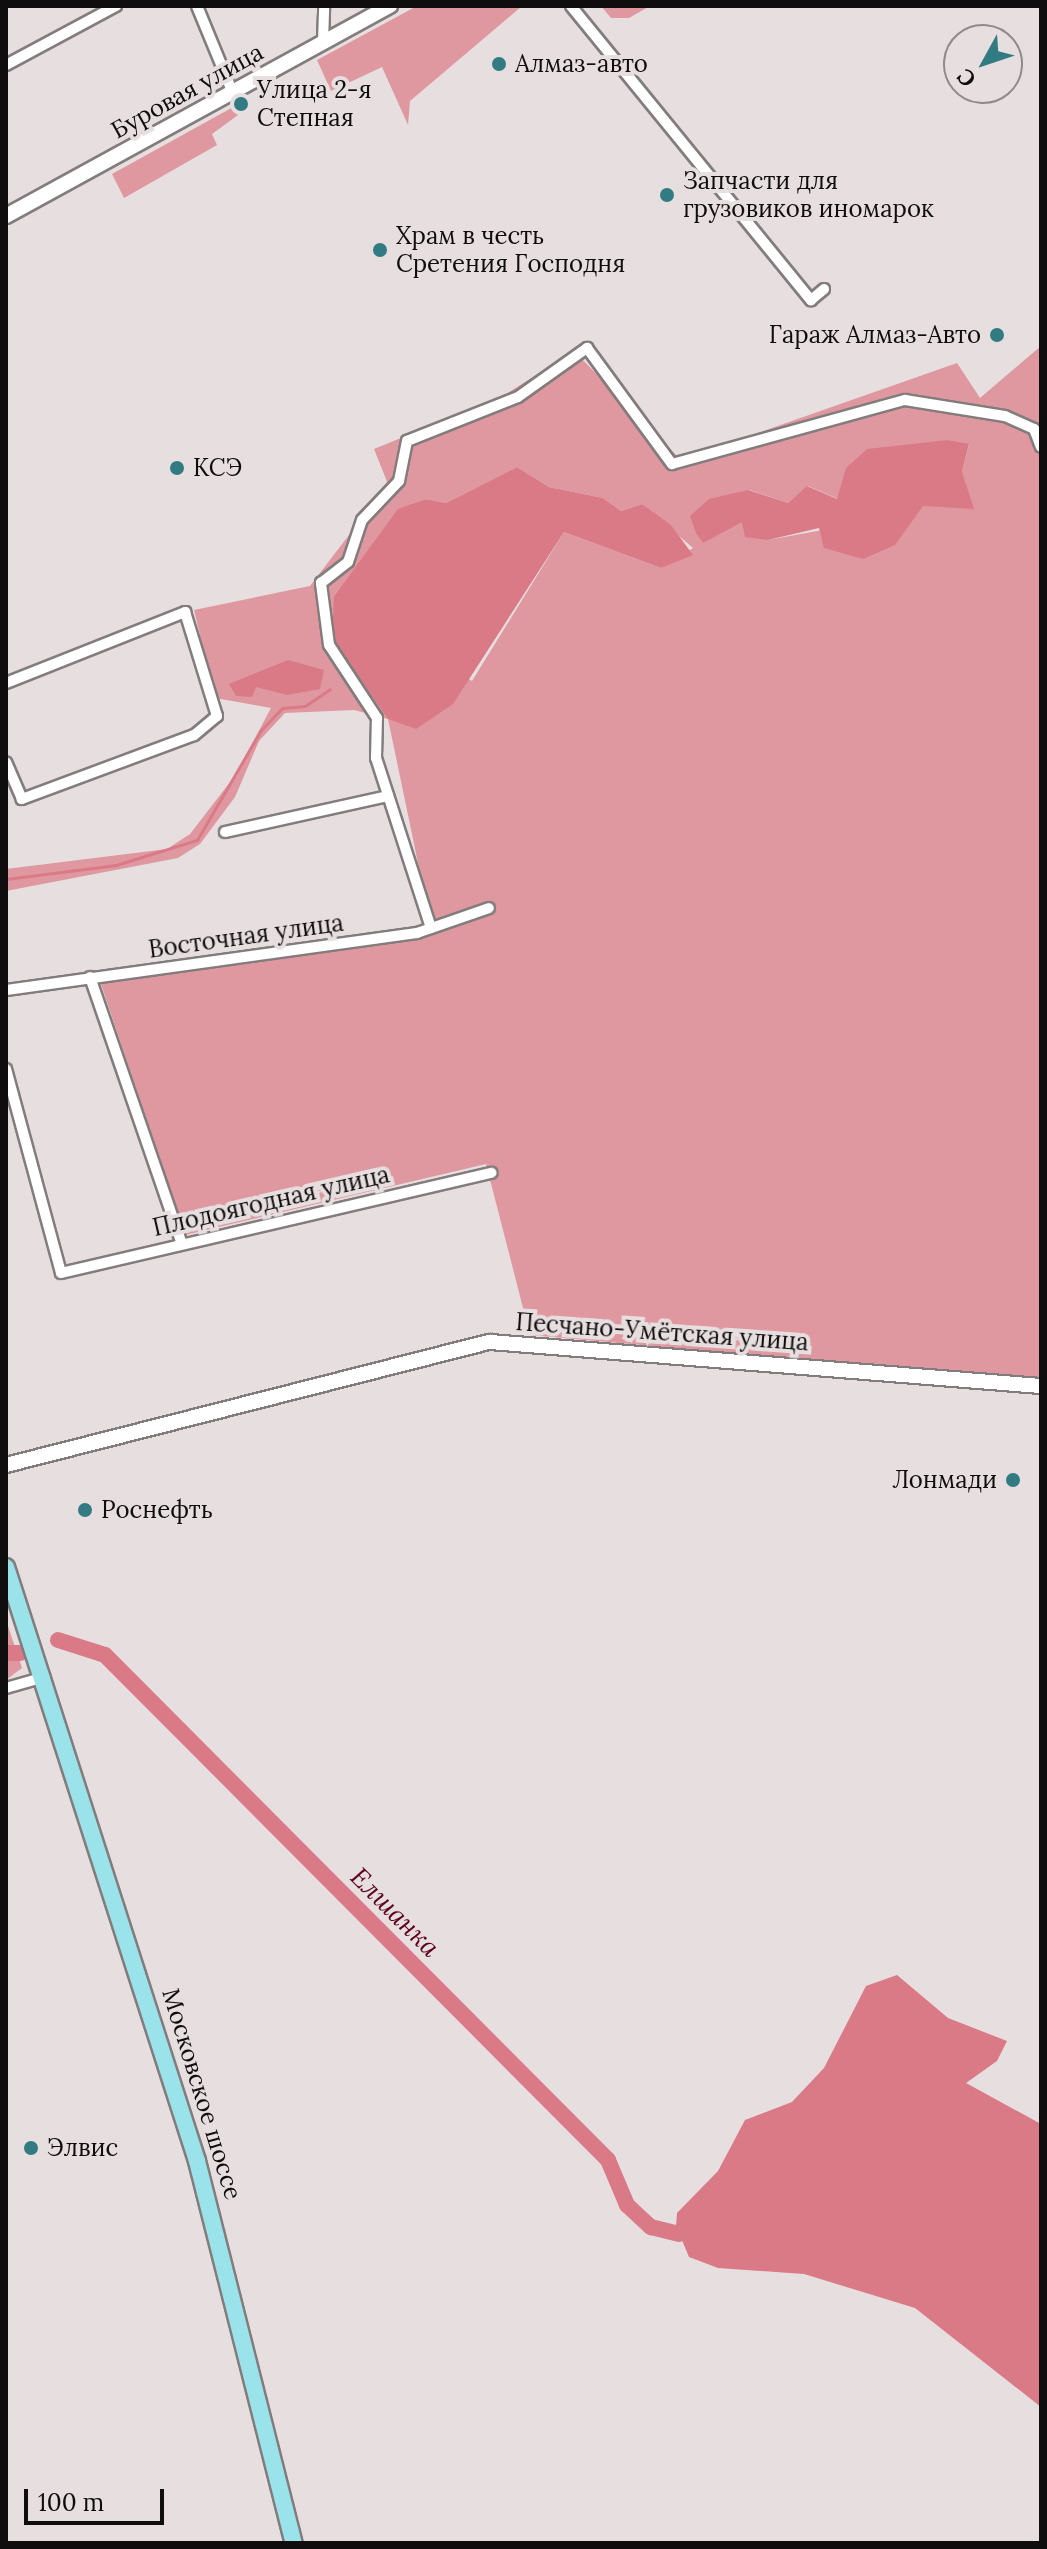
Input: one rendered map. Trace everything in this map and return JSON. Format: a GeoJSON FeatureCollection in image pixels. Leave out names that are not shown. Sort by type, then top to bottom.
{"type":"FeatureCollection","features":[{"type":"Feature","properties":{"kind":"main road","name":"Буровая улица"},"geometry":{"type":"LineString","coordinates":[[6,216],[390,6]]}},
{"type":"Feature","properties":{"kind":"main road","name":"Песчано-Умётская улица"},"geometry":{"type":"LineString","coordinates":[[6,1465],[490,1342],[1041,1386]]}},
{"type":"Feature","properties":{"kind":"main road","name":"Московское шоссе"},"geometry":{"type":"LineString","coordinates":[[6,1567],[42,1671],[204,2185],[294,2543]]}},
{"type":"Feature","properties":{"kind":"street"},"geometry":{"type":"LineString","coordinates":[[6,65],[116,6]]}},
{"type":"Feature","properties":{"kind":"street"},"geometry":{"type":"LineString","coordinates":[[197,6],[232,91]]}},
{"type":"Feature","properties":{"kind":"street"},"geometry":{"type":"LineString","coordinates":[[323,41],[324,6]]}},
{"type":"Feature","properties":{"kind":"street"},"geometry":{"type":"LineString","coordinates":[[571,6],[811,300],[824,289]]}},
{"type":"Feature","properties":{"kind":"street"},"geometry":{"type":"LineString","coordinates":[[431,928],[376,758],[377,718],[329,645],[321,583],[348,562],[362,520],[399,481],[407,441],[518,397],[587,348],[672,464],[905,400],[1005,416],[1034,429],[1041,447]]}},
{"type":"Feature","properties":{"kind":"street"},"geometry":{"type":"LineString","coordinates":[[6,683],[185,612],[217,716],[194,735],[22,799],[6,762]]}},
{"type":"Feature","properties":{"kind":"street"},"geometry":{"type":"LineString","coordinates":[[225,832],[388,796]]}},
{"type":"Feature","properties":{"kind":"street","name":"Восточная улица"},"geometry":{"type":"LineString","coordinates":[[6,990],[431,928],[489,908]]}},
{"type":"Feature","properties":{"kind":"street"},"geometry":{"type":"LineString","coordinates":[[90,977],[181,1241]]}},
{"type":"Feature","properties":{"kind":"street","name":"Плодоягодная улица"},"geometry":{"type":"LineString","coordinates":[[6,1069],[61,1273],[181,1241],[492,1173]]}},
{"type":"Feature","properties":{"kind":"street"},"geometry":{"type":"LineString","coordinates":[[6,1688],[42,1671]]}},
{"type":"Feature","properties":{"kind":"shaded area"},"geometry":{"type":"Polygon","coordinates":[[[417,6],[522,6],[410,101],[408,125],[382,67],[331,91],[317,60],[417,6]]]}},
{"type":"Feature","properties":{"kind":"shaded area"},"geometry":{"type":"Polygon","coordinates":[[[601,6],[650,6],[629,18],[611,18],[601,6]]]}},
{"type":"Feature","properties":{"kind":"shaded area"},"geometry":{"type":"Polygon","coordinates":[[[235,106],[238,115],[212,134],[217,145],[124,198],[112,174],[235,106]]]}},
{"type":"Feature","properties":{"kind":"shaded area"},"geometry":{"type":"Polygon","coordinates":[[[1041,346],[1041,1381],[530,1335],[486,1164],[185,1235],[101,984],[432,930],[388,719],[354,710],[285,713],[259,741],[235,797],[200,844],[178,858],[6,891],[6,869],[167,849],[190,834],[234,777],[271,708],[215,698],[194,610],[310,586],[388,484],[374,449],[503,396],[574,351],[681,460],[957,363],[980,398],[1041,346]],[[948,440],[842,486],[838,499],[808,486],[788,503],[749,490],[723,497],[768,540],[915,513],[962,472],[969,445],[948,440]],[[517,467],[446,503],[426,499],[398,510],[334,596],[472,681],[564,532],[661,568],[693,548],[642,504],[621,511],[603,498],[549,487],[517,467]]]}},
{"type":"Feature","properties":{"kind":"shaded area"},"geometry":{"type":"Polygon","coordinates":[[[948,440],[969,444],[962,472],[974,509],[923,506],[895,545],[863,559],[824,548],[819,528],[768,540],[745,537],[742,522],[703,543],[690,516],[709,499],[748,490],[788,503],[807,486],[837,499],[846,468],[867,449],[948,440]]]}},
{"type":"Feature","properties":{"kind":"shaded area"},"geometry":{"type":"Polygon","coordinates":[[[517,467],[549,487],[603,498],[621,511],[642,504],[671,525],[693,555],[661,568],[564,532],[453,704],[416,729],[388,719],[332,638],[334,596],[398,509],[426,499],[446,503],[517,467]]]}},
{"type":"Feature","properties":{"kind":"shaded area"},"geometry":{"type":"Polygon","coordinates":[[[288,660],[324,670],[320,689],[287,695],[256,687],[252,697],[236,696],[229,684],[288,660]]]}},
{"type":"Feature","properties":{"kind":"shaded area"},"geometry":{"type":"Polygon","coordinates":[[[6,1620],[22,1668],[6,1680],[6,1620]]]}},
{"type":"Feature","properties":{"kind":"shaded area"},"geometry":{"type":"Polygon","coordinates":[[[897,1975],[948,2018],[1007,2041],[997,2061],[966,2083],[1041,2124],[1041,2407],[915,2308],[804,2274],[718,2268],[689,2257],[676,2226],[677,2213],[718,2171],[745,2120],[792,2102],[824,2068],[866,1986],[897,1975]]]}},
{"type":"Feature","properties":{"kind":"waterway"},"geometry":{"type":"LineString","coordinates":[[6,879],[116,865],[197,840],[261,730],[282,708],[305,706],[330,689]]}},
{"type":"Feature","properties":{"kind":"waterway","name":"Елшанка"},"geometry":{"type":"LineString","coordinates":[[58,1640],[105,1655],[608,2160],[627,2205],[651,2227],[679,2234]]}},
{"type":"Feature","properties":{"kind":"waterway","name":"Елшанка"},"geometry":{"type":"LineString","coordinates":[[6,1653],[20,1653]]}},
{"type":"Feature","properties":{"kind":"place","name":"Алмаз-авто"},"geometry":{"type":"Point","coordinates":[499,64]}},
{"type":"Feature","properties":{"kind":"place","name":"Улица 2-я Степная"},"geometry":{"type":"Point","coordinates":[241,104]}},
{"type":"Feature","properties":{"kind":"place","name":"Запчасти для грузовиков иномарок"},"geometry":{"type":"Point","coordinates":[667,195]}},
{"type":"Feature","properties":{"kind":"place","name":"Храм в честь Сретения Господня"},"geometry":{"type":"Point","coordinates":[380,250]}},
{"type":"Feature","properties":{"kind":"place","name":"Гараж Алмаз-Авто"},"geometry":{"type":"Point","coordinates":[997,335]}},
{"type":"Feature","properties":{"kind":"place","name":"КСЭ"},"geometry":{"type":"Point","coordinates":[177,468]}},
{"type":"Feature","properties":{"kind":"place","name":"Лонмади"},"geometry":{"type":"Point","coordinates":[1013,1480]}},
{"type":"Feature","properties":{"kind":"place","name":"Роснефть"},"geometry":{"type":"Point","coordinates":[85,1510]}},
{"type":"Feature","properties":{"kind":"place","name":"Элвис"},"geometry":{"type":"Point","coordinates":[31,2148]}}]}
